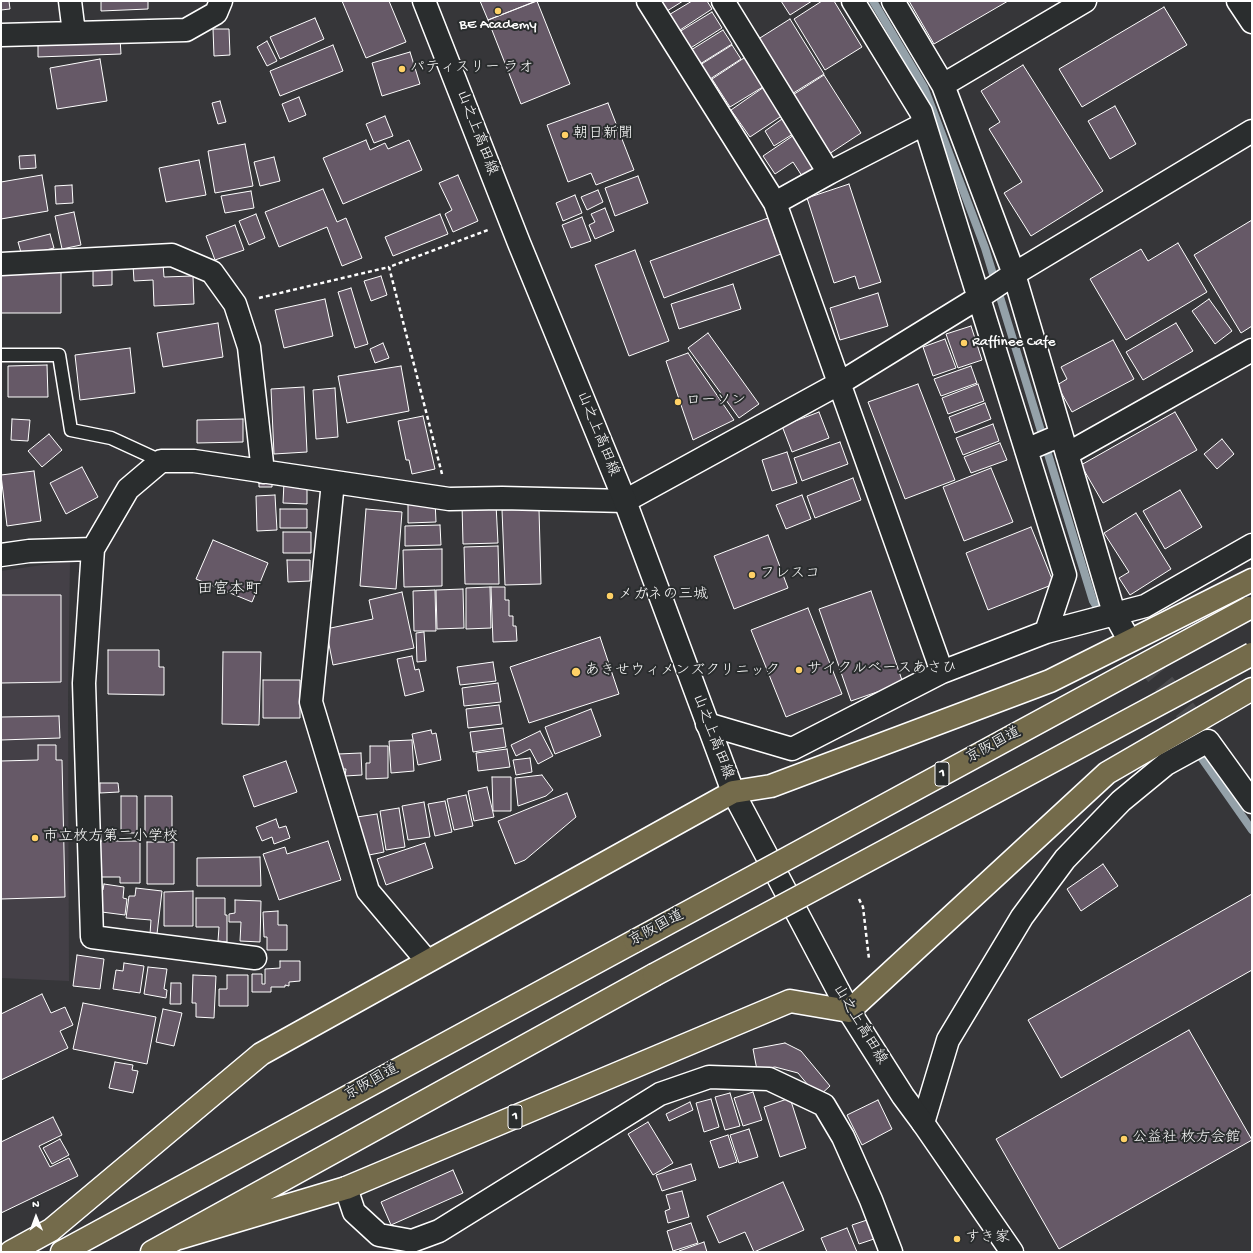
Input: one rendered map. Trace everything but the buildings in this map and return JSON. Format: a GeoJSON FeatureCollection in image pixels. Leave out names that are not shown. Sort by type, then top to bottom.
{"type":"FeatureCollection","features":[{"type":"Feature","properties":{"kind":"highway"},"geometry":{"type":"LineString","coordinates":[[11,1252],[51,1230],[261,1054],[733,792],[771,786],[1050,681],[1252,580]]}},
{"type":"Feature","properties":{"kind":"highway","name":"京阪国道"},"geometry":{"type":"LineString","coordinates":[[62,1252],[1250,607]]}},
{"type":"Feature","properties":{"kind":"highway","name":"1"},"geometry":{"type":"LineString","coordinates":[[152,1252],[654,975],[1252,654]]}},
{"type":"Feature","properties":{"kind":"highway"},"geometry":{"type":"LineString","coordinates":[[849,1011],[1107,773],[1252,689]]}},
{"type":"Feature","properties":{"kind":"highway","name":"1"},"geometry":{"type":"LineString","coordinates":[[179,1238],[346,1188],[790,1001],[849,1011]]}},
{"type":"Feature","properties":{"kind":"street"},"geometry":{"type":"LineString","coordinates":[[70,1],[74,33]]}},
{"type":"Feature","properties":{"kind":"street"},"geometry":{"type":"LineString","coordinates":[[1,35],[186,30],[216,13],[220,1]]}},
{"type":"Feature","properties":{"kind":"street","name":"山之上高田線"},"geometry":{"type":"LineString","coordinates":[[424,1],[510,221],[625,501],[733,792],[849,1011],[903,1096],[1012,1252]]}},
{"type":"Feature","properties":{"kind":"street"},"geometry":{"type":"LineString","coordinates":[[648,1],[775,203],[942,672]]}},
{"type":"Feature","properties":{"kind":"street"},"geometry":{"type":"LineString","coordinates":[[723,1],[829,173]]}},
{"type":"Feature","properties":{"kind":"street"},"geometry":{"type":"LineString","coordinates":[[853,1],[920,112],[980,297],[1027,449],[1065,575],[1046,632]]}},
{"type":"Feature","properties":{"kind":"street"},"geometry":{"type":"LineString","coordinates":[[893,1],[943,85],[1013,275],[1119,622]]}},
{"type":"Feature","properties":{"kind":"street"},"geometry":{"type":"LineString","coordinates":[[943,85],[1085,1]]}},
{"type":"Feature","properties":{"kind":"street"},"geometry":{"type":"LineString","coordinates":[[1238,1],[1252,22]]}},
{"type":"Feature","properties":{"kind":"street"},"geometry":{"type":"LineString","coordinates":[[775,203],[829,173],[924,124]]}},
{"type":"Feature","properties":{"kind":"street"},"geometry":{"type":"LineString","coordinates":[[255,958],[92,937],[84,684],[93,549],[128,489],[161,461],[194,461],[449,499],[502,498],[625,501],[840,383],[1013,275],[1252,131]]}},
{"type":"Feature","properties":{"kind":"street"},"geometry":{"type":"LineString","coordinates":[[1,264],[172,255],[212,272],[235,304],[249,347],[263,472]]}},
{"type":"Feature","properties":{"kind":"street"},"geometry":{"type":"LineString","coordinates":[[1027,449],[1063,441],[1252,350]]}},
{"type":"Feature","properties":{"kind":"street"},"geometry":{"type":"LineString","coordinates":[[333,482],[311,702],[368,891],[427,961]]}},
{"type":"Feature","properties":{"kind":"street"},"geometry":{"type":"LineString","coordinates":[[707,724],[792,749],[942,672],[1046,632],[1119,622],[1144,606],[1252,545]]}},
{"type":"Feature","properties":{"kind":"street"},"geometry":{"type":"LineString","coordinates":[[1,555],[29,551],[93,549]]}},
{"type":"Feature","properties":{"kind":"street"},"geometry":{"type":"LineString","coordinates":[[923,1123],[948,1040],[1022,917],[1065,859],[1121,801],[1166,764],[1208,741],[1252,802]]}},
{"type":"Feature","properties":{"kind":"street"},"geometry":{"type":"LineString","coordinates":[[346,1188],[354,1212],[379,1235],[412,1241],[439,1231],[660,1094],[709,1077],[769,1079],[824,1105],[843,1137],[871,1200],[891,1252]]}},
{"type":"Feature","properties":{"kind":"lane"},"geometry":{"type":"LineString","coordinates":[[1,355],[59,355],[71,430],[111,438],[161,461]]}},
{"type":"Feature","properties":{"kind":"path"},"geometry":{"type":"LineString","coordinates":[[235,304],[389,267],[510,221]]}},
{"type":"Feature","properties":{"kind":"path"},"geometry":{"type":"LineString","coordinates":[[389,267],[449,499]]}},
{"type":"Feature","properties":{"kind":"path"},"geometry":{"type":"LineString","coordinates":[[859,899],[864,907],[870,961]]}},
{"type":"Feature","properties":{"kind":"shaded area","name":"市立枚方第二小学校"},"geometry":{"type":"Polygon","coordinates":[[[70,561],[68,698],[69,981],[1,978],[1,571],[70,561]]]}},
{"type":"Feature","properties":{"kind":"waterway"},"geometry":{"type":"LineString","coordinates":[[873,1],[924,87],[985,248],[1093,601],[1098,609]]}},
{"type":"Feature","properties":{"kind":"waterway"},"geometry":{"type":"LineString","coordinates":[[1198,753],[1252,830]]}},
{"type":"Feature","properties":{"kind":"tunnel"},"geometry":{"type":"LineString","coordinates":[[1124,631],[1147,663],[1206,738]]}},
{"type":"Feature","properties":{"kind":"place","name":"BE Academy"},"geometry":{"type":"Point","coordinates":[498,11]}},
{"type":"Feature","properties":{"kind":"place","name":"パティスリー ラオ"},"geometry":{"type":"Point","coordinates":[402,69]}},
{"type":"Feature","properties":{"kind":"place","name":"朝日新聞"},"geometry":{"type":"Point","coordinates":[565,135]}},
{"type":"Feature","properties":{"kind":"place","name":"Raffinee Cafe"},"geometry":{"type":"Point","coordinates":[964,343]}},
{"type":"Feature","properties":{"kind":"place","name":"ローソン"},"geometry":{"type":"Point","coordinates":[678,402]}},
{"type":"Feature","properties":{"kind":"place","name":"フレスコ"},"geometry":{"type":"Point","coordinates":[752,575]}},
{"type":"Feature","properties":{"kind":"place","name":"メガネの三城"},"geometry":{"type":"Point","coordinates":[610,596]}},
{"type":"Feature","properties":{"kind":"place","name":"サイクルベースあさひ"},"geometry":{"type":"Point","coordinates":[799,670]}},
{"type":"Feature","properties":{"kind":"place","name":"あきせウィメンズクリニック"},"geometry":{"type":"Point","coordinates":[576,672]}},
{"type":"Feature","properties":{"kind":"place","name":"市立枚方第二小学校"},"geometry":{"type":"Point","coordinates":[35,838]}},
{"type":"Feature","properties":{"kind":"place","name":"公益社 枚方会館"},"geometry":{"type":"Point","coordinates":[1124,1139]}},
{"type":"Feature","properties":{"kind":"place","name":"すき家"},"geometry":{"type":"Point","coordinates":[957,1239]}},
{"type":"Feature","properties":{"kind":"district","name":"田宮本町"},"geometry":{"type":"Point","coordinates":[229,591]}}]}
